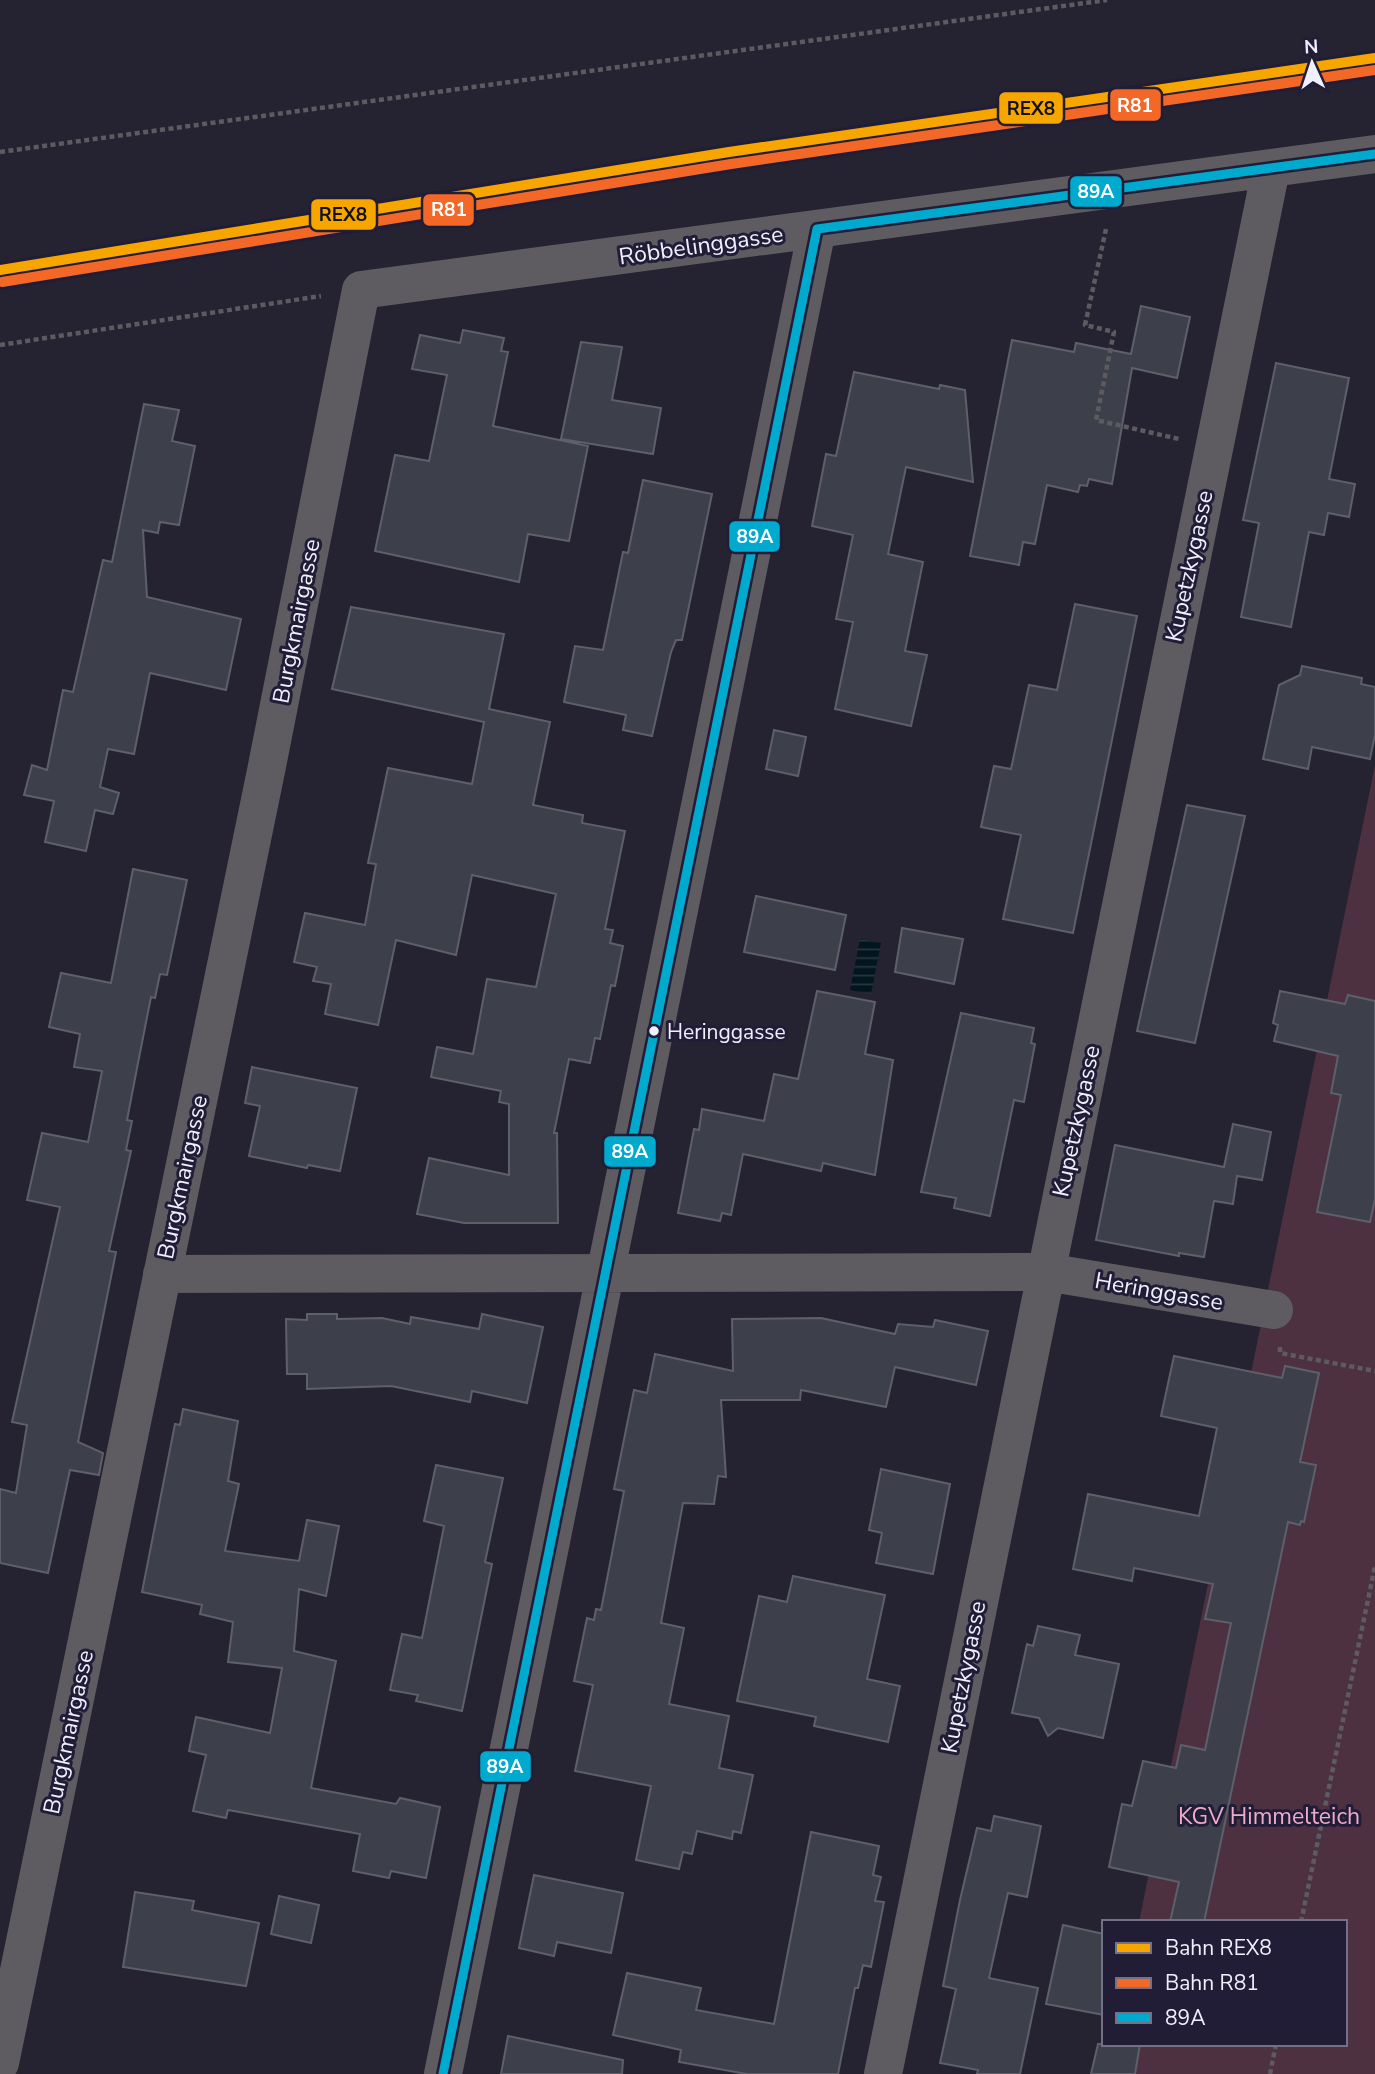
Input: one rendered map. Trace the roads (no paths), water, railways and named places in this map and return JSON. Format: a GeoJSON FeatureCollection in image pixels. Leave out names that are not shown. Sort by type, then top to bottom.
{"type":"FeatureCollection","features":[{"type":"Feature","properties":{"kind":"street","name":"Röbbelinggasse"},"geometry":{"type":"LineString","coordinates":[[361,290],[1375,154]]}},
{"type":"Feature","properties":{"kind":"street","name":"Kupetzkygasse"},"geometry":{"type":"LineString","coordinates":[[883,2074],[1270,169]]}},
{"type":"Feature","properties":{"kind":"street"},"geometry":{"type":"LineString","coordinates":[[443,2074],[817,229]]}},
{"type":"Feature","properties":{"kind":"street","name":"Burgkmairgasse"},"geometry":{"type":"LineString","coordinates":[[0,2063],[266,771],[361,290]]}},
{"type":"Feature","properties":{"kind":"street","name":"Heringgasse"},"geometry":{"type":"LineString","coordinates":[[162,1273],[1046,1272],[1278,1325]]}},
{"type":"Feature","properties":{"kind":"water"},"geometry":{"type":"Polygon","coordinates":[[[860,939],[881,943],[871,994],[850,990],[860,939]]]}},
{"type":"Feature","properties":{"kind":"rail line","name":"REX8"},"geometry":{"type":"LineString","coordinates":[[0,270],[729,152],[1375,58]]}},
{"type":"Feature","properties":{"kind":"rail line","name":"R81"},"geometry":{"type":"LineString","coordinates":[[2,282],[731,164],[1375,70]]}},
{"type":"Feature","properties":{"kind":"place","name":"Heringgasse"},"geometry":{"type":"Point","coordinates":[654,1031]}},
{"type":"Feature","properties":{"kind":"park label","name":"KGV Himmelteich"},"geometry":{"type":"Point","coordinates":[1269,1816]}}]}
